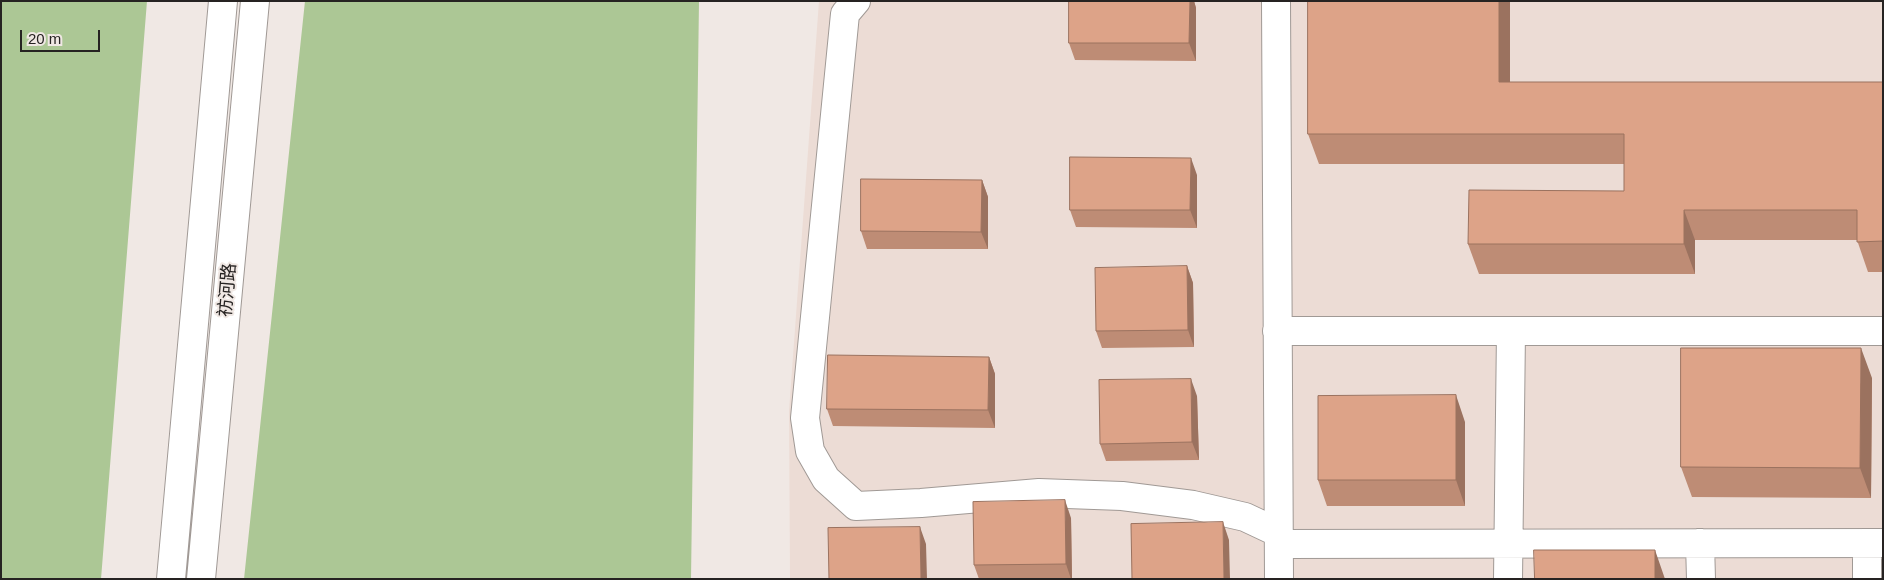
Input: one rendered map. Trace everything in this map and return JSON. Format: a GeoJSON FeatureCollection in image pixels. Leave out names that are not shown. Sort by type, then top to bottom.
{"type":"FeatureCollection","features":[{"type":"Feature","properties":{"kind":"main road","name":"祊河路"},"geometry":{"type":"LineString","coordinates":[[171,579],[223,1]]}},
{"type":"Feature","properties":{"kind":"main road","name":"祊河路"},"geometry":{"type":"LineString","coordinates":[[202,579],[255,1]]}},
{"type":"Feature","properties":{"kind":"main road"},"geometry":{"type":"LineString","coordinates":[[856,1],[845,14],[806,418],[810,451],[826,479],[856,506],[921,503],[1039,492],[1122,496],[1193,506],[1245,517],[1279,539],[1508,543],[1875,543],[1866,579]]}},
{"type":"Feature","properties":{"kind":"main road"},"geometry":{"type":"LineString","coordinates":[[1276,1],[1279,579]]}},
{"type":"Feature","properties":{"kind":"main road"},"geometry":{"type":"LineString","coordinates":[[1277,331],[1883,331]]}},
{"type":"Feature","properties":{"kind":"main road"},"geometry":{"type":"LineString","coordinates":[[1508,579],[1511,331]]}},
{"type":"Feature","properties":{"kind":"main road"},"geometry":{"type":"LineString","coordinates":[[1700,543],[1701,579]]}},
{"type":"Feature","properties":{"kind":"shaded area"},"geometry":{"type":"Polygon","coordinates":[[[819,1],[1883,1],[1883,579],[790,579],[789,411],[819,1]]]}},
{"type":"Feature","properties":{"kind":"green space"},"geometry":{"type":"Polygon","coordinates":[[[1,1],[147,1],[101,579],[1,579],[1,1]]]}},
{"type":"Feature","properties":{"kind":"green space"},"geometry":{"type":"Polygon","coordinates":[[[305,1],[699,1],[691,579],[244,579],[305,1]]]}},
{"type":"Feature","properties":{"kind":"building"},"geometry":{"type":"Polygon","coordinates":[[[1069,1],[1190,1],[1189,43],[1069,43],[1069,1]]]}},
{"type":"Feature","properties":{"kind":"building"},"geometry":{"type":"Polygon","coordinates":[[[1308,1],[1499,1],[1499,82],[1883,82],[1883,241],[1857,242],[1857,210],[1684,210],[1684,244],[1468,244],[1469,190],[1624,191],[1624,134],[1308,134],[1308,1]]]}},
{"type":"Feature","properties":{"kind":"building"},"geometry":{"type":"Polygon","coordinates":[[[1070,157],[1191,158],[1190,210],[1070,210],[1070,157]]]}},
{"type":"Feature","properties":{"kind":"building"},"geometry":{"type":"Polygon","coordinates":[[[861,179],[982,180],[981,232],[861,231],[861,179]]]}},
{"type":"Feature","properties":{"kind":"building"},"geometry":{"type":"Polygon","coordinates":[[[1187,266],[1188,330],[1096,331],[1095,268],[1187,266]]]}},
{"type":"Feature","properties":{"kind":"building"},"geometry":{"type":"Polygon","coordinates":[[[1681,348],[1861,348],[1860,468],[1681,467],[1681,348]]]}},
{"type":"Feature","properties":{"kind":"building"},"geometry":{"type":"Polygon","coordinates":[[[828,355],[989,357],[988,410],[827,409],[828,355]]]}},
{"type":"Feature","properties":{"kind":"building"},"geometry":{"type":"Polygon","coordinates":[[[1191,379],[1192,442],[1100,444],[1099,380],[1191,379]]]}},
{"type":"Feature","properties":{"kind":"building"},"geometry":{"type":"Polygon","coordinates":[[[1456,395],[1456,480],[1318,480],[1318,396],[1456,395]]]}},
{"type":"Feature","properties":{"kind":"building"},"geometry":{"type":"Polygon","coordinates":[[[1065,500],[1066,564],[974,565],[973,502],[1065,500]]]}},
{"type":"Feature","properties":{"kind":"building"},"geometry":{"type":"Polygon","coordinates":[[[1223,522],[1224,579],[1132,579],[1131,524],[1223,522]]]}},
{"type":"Feature","properties":{"kind":"building"},"geometry":{"type":"Polygon","coordinates":[[[920,527],[921,579],[829,579],[828,528],[920,527]]]}},
{"type":"Feature","properties":{"kind":"building"},"geometry":{"type":"Polygon","coordinates":[[[1534,550],[1655,550],[1655,579],[1535,579],[1534,550]]]}}]}
